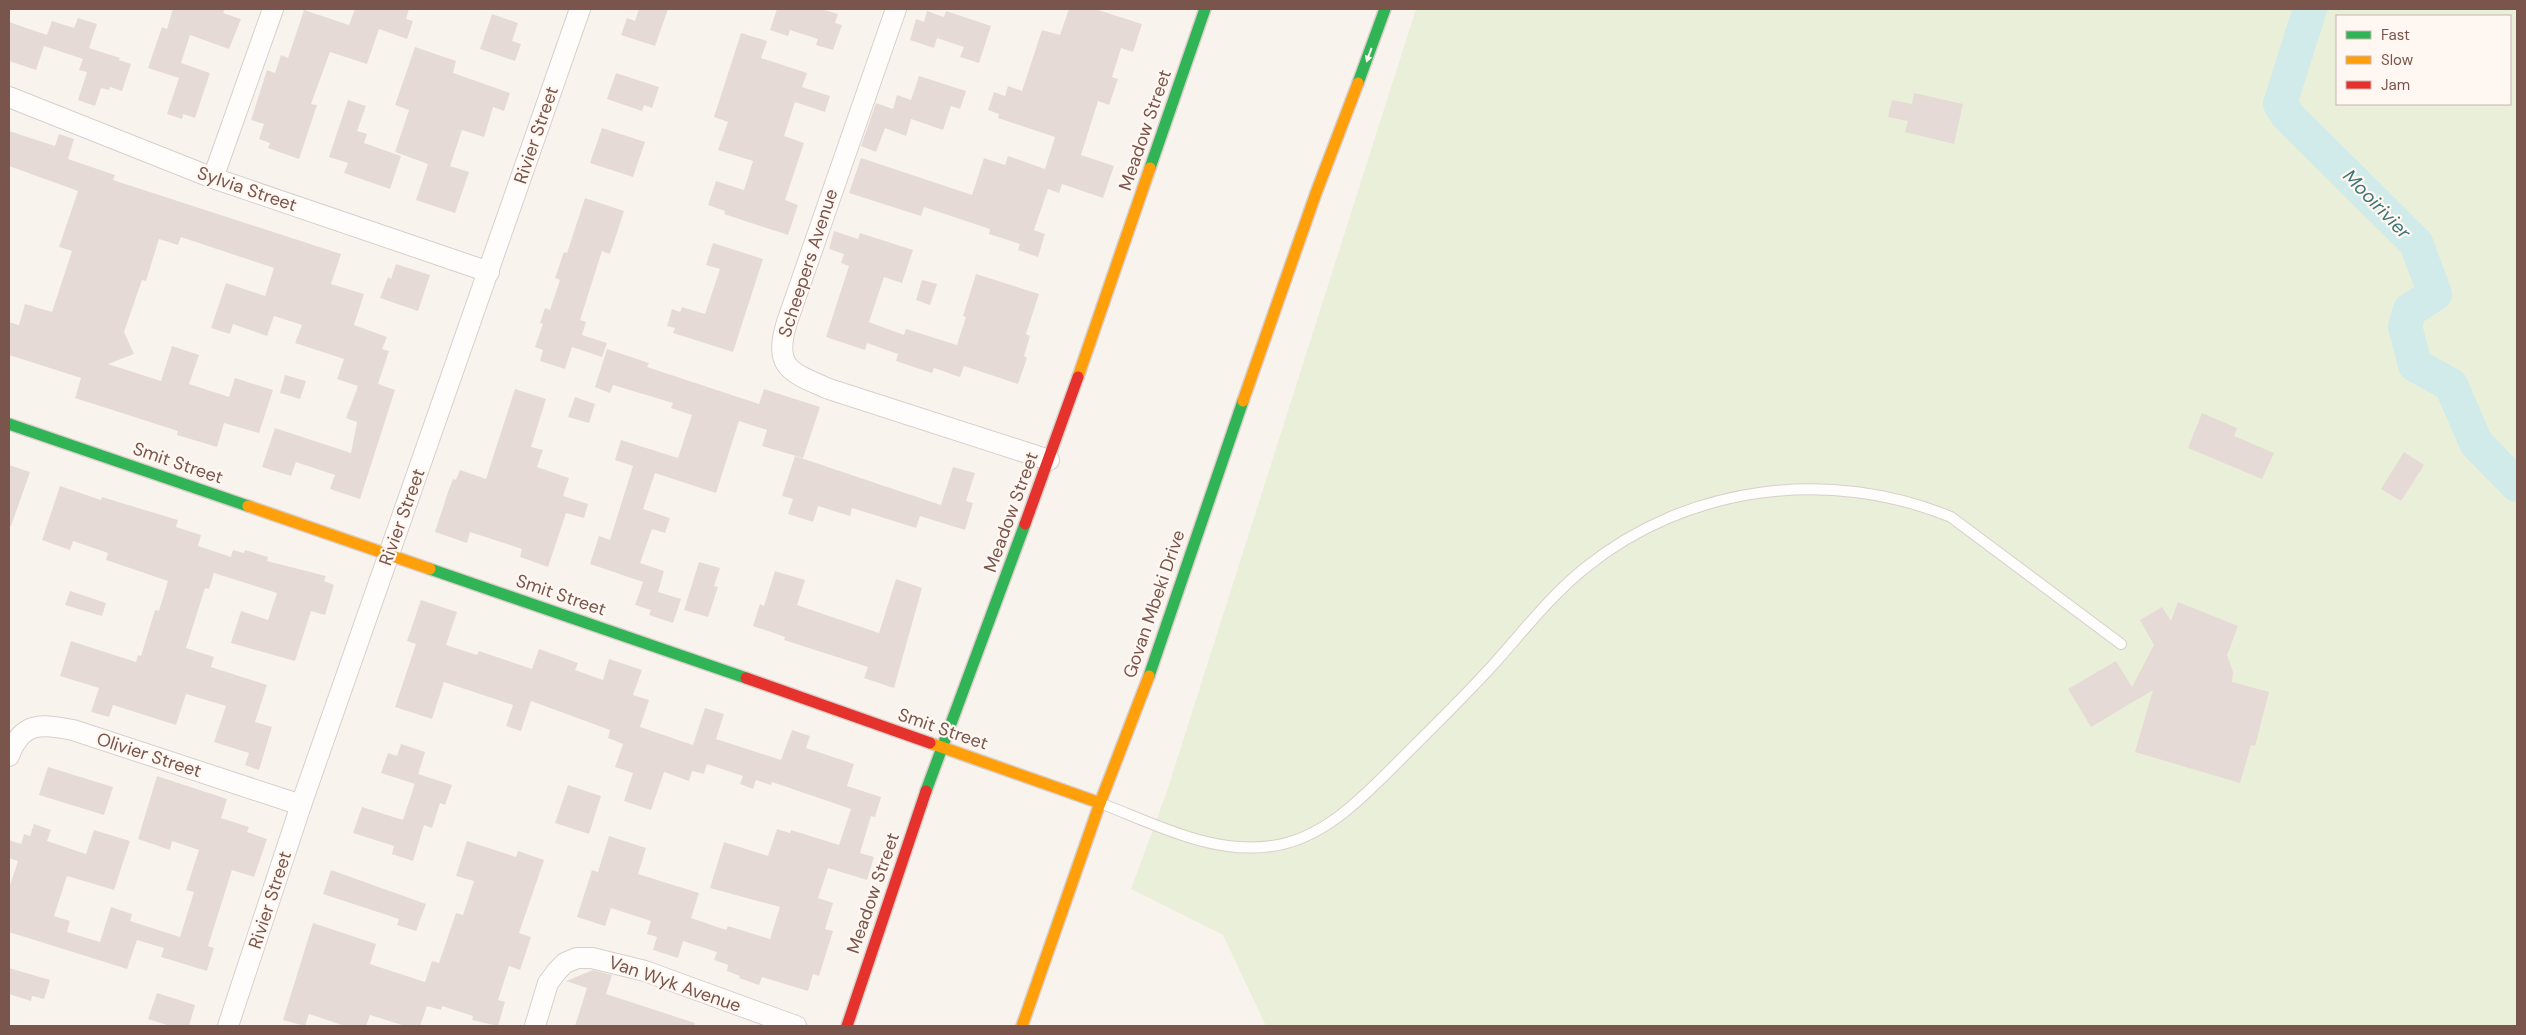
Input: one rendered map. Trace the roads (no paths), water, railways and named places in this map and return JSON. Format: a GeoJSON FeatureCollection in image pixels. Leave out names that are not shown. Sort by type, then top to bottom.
{"type":"FeatureCollection","features":[{"type":"Feature","properties":{"kind":"street"},"geometry":{"type":"LineString","coordinates":[[213,178],[273,9]]}},
{"type":"Feature","properties":{"kind":"street","name":"Rivier Street"},"geometry":{"type":"LineString","coordinates":[[228,1026],[301,805],[388,553],[489,272],[580,9]]}},
{"type":"Feature","properties":{"kind":"street","name":"Scheepers Avenue"},"geometry":{"type":"LineString","coordinates":[[896,9],[787,322],[782,341],[782,355],[786,366],[797,374],[829,389],[1049,460]]}},
{"type":"Feature","properties":{"kind":"street","name":"Meadow Street"},"geometry":{"type":"LineString","coordinates":[[847,1026],[941,747],[1049,460],[1205,9]]}},
{"type":"Feature","properties":{"kind":"street","name":"Govan Mbeki Drive"},"geometry":{"type":"LineString","coordinates":[[1022,1026],[1100,803],[1149,675],[1206,502],[1316,193],[1346,118],[1385,9]]}},
{"type":"Feature","properties":{"kind":"street","name":"Sylvia Street"},"geometry":{"type":"LineString","coordinates":[[9,97],[213,178],[489,272]]}},
{"type":"Feature","properties":{"kind":"street","name":"Govan Mbeki Drive"},"geometry":{"type":"LineString","coordinates":[[1316,193],[1330,127],[1338,101]]}},
{"type":"Feature","properties":{"kind":"street","name":"Smit Street"},"geometry":{"type":"LineString","coordinates":[[9,424],[388,553],[1100,803]]}},
{"type":"Feature","properties":{"kind":"street","name":"Olivier Street"},"geometry":{"type":"LineString","coordinates":[[9,756],[20,734],[32,728],[49,726],[73,730],[301,805]]}},
{"type":"Feature","properties":{"kind":"street","name":"Van Wyk Avenue"},"geometry":{"type":"LineString","coordinates":[[534,1026],[548,983],[557,971],[565,963],[577,958],[592,958],[645,971],[796,1026]]}},
{"type":"Feature","properties":{"kind":"lane"},"geometry":{"type":"LineString","coordinates":[[1100,803],[1198,841],[1221,846],[1273,846],[1296,840],[1323,828],[1382,778],[1469,691],[1560,591],[1586,567],[1646,528],[1723,499],[1756,492],[1844,489],[1888,496],[1929,508],[1951,517],[2121,644]]}},
{"type":"Feature","properties":{"kind":"waterway","name":"Mooirivier"},"geometry":{"type":"LineString","coordinates":[[2310,9],[2280,104],[2288,116],[2416,243],[2435,294],[2410,310],[2405,326],[2415,365],[2451,385],[2476,443],[2517,485]]}}]}
